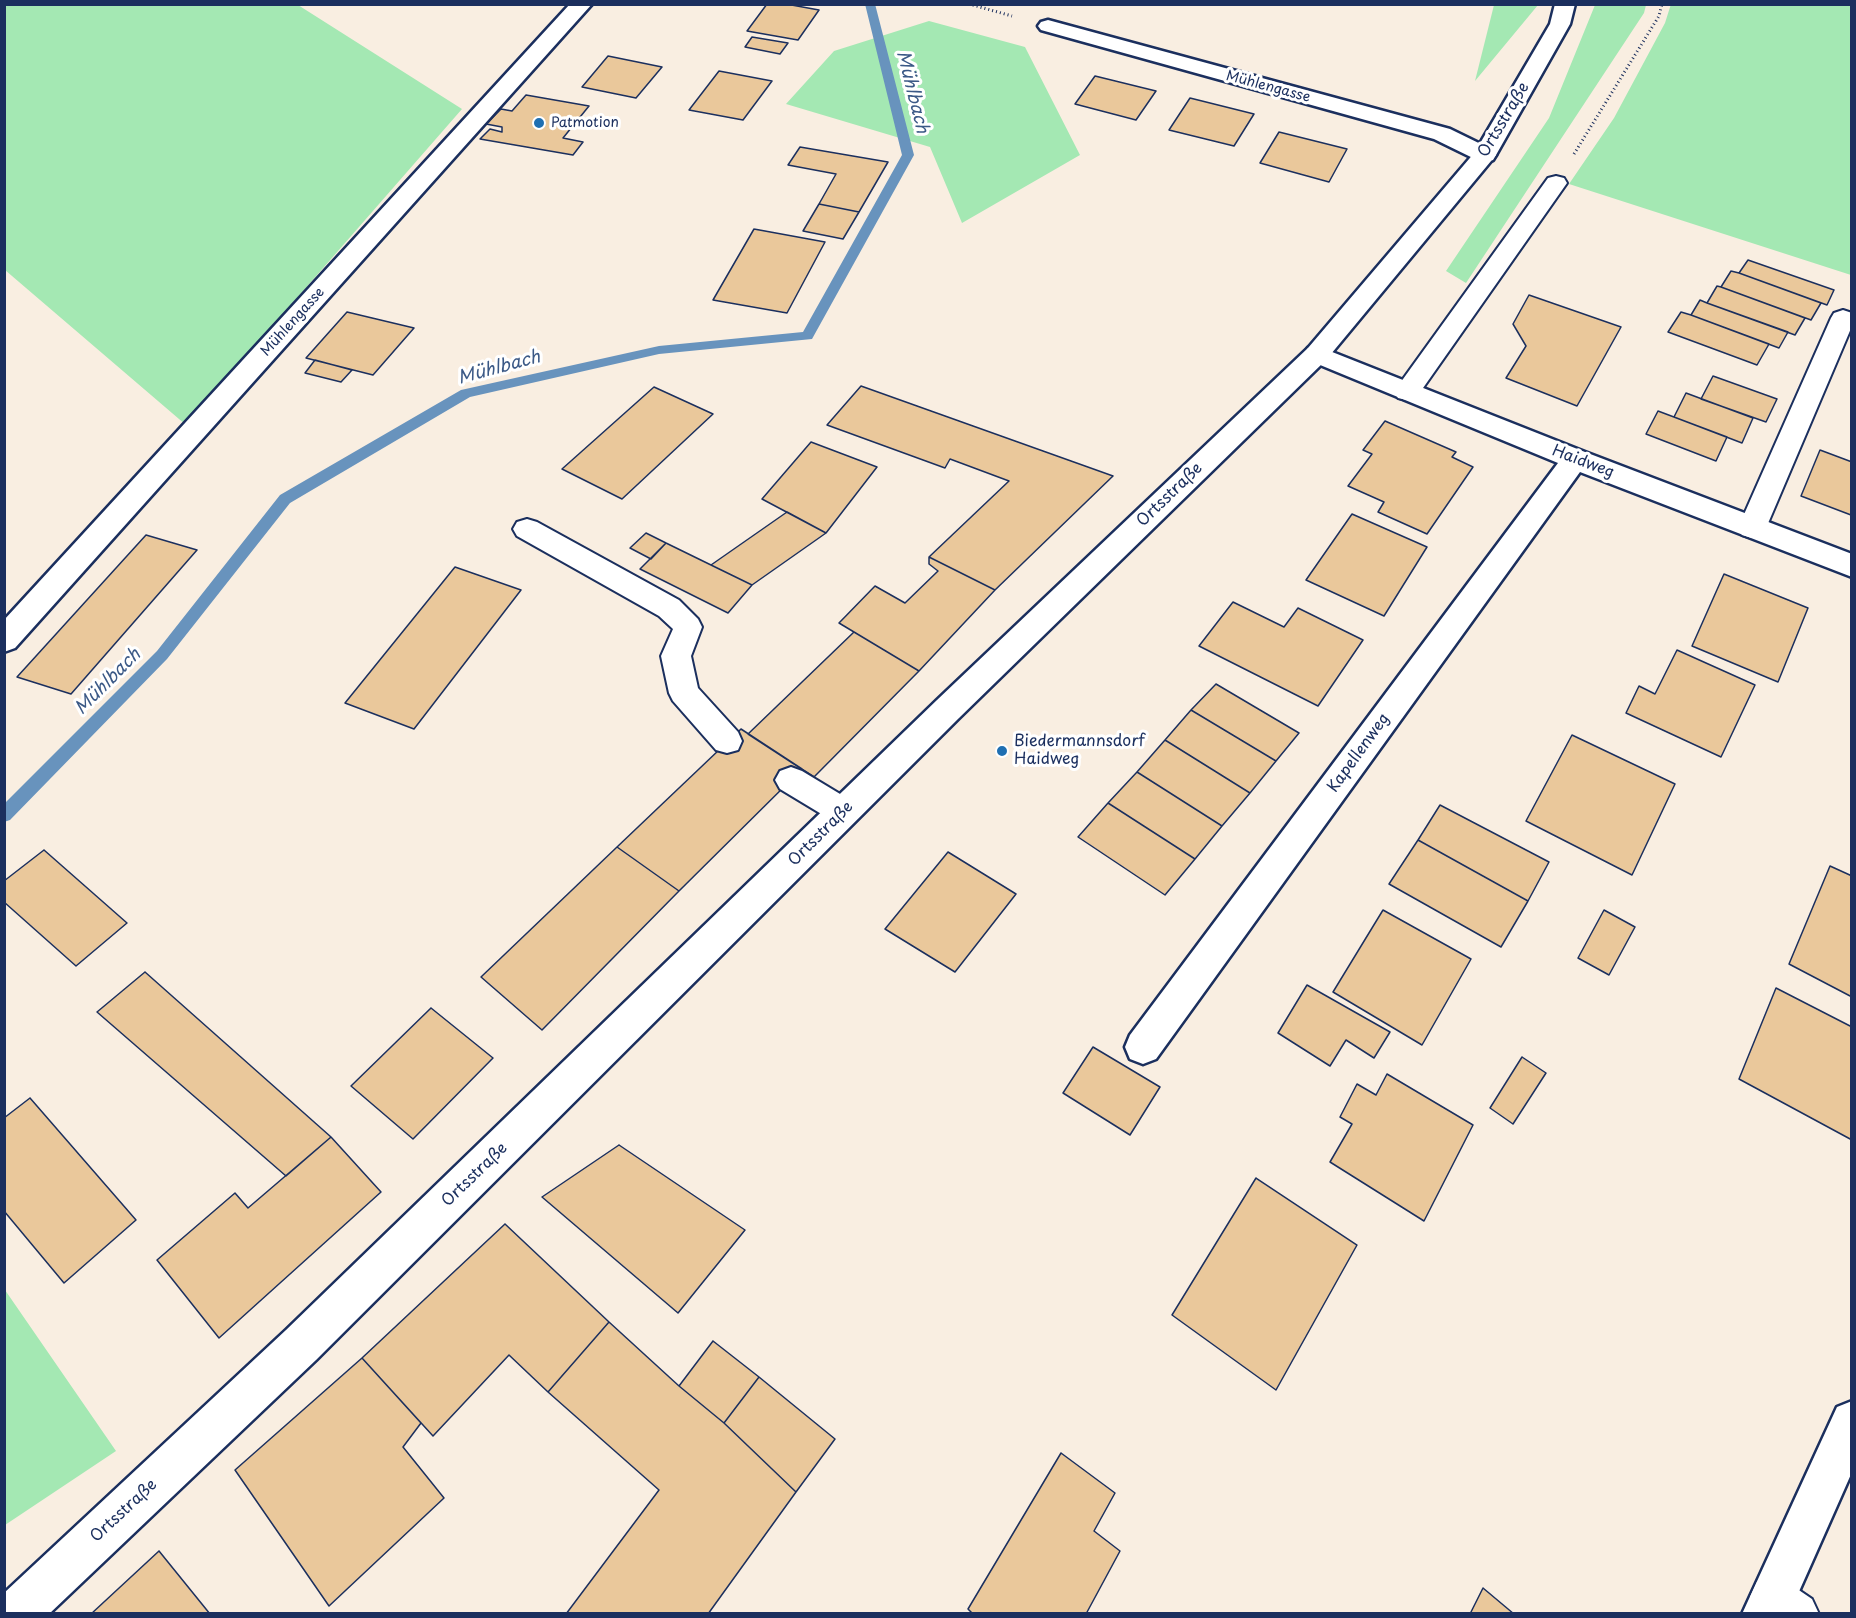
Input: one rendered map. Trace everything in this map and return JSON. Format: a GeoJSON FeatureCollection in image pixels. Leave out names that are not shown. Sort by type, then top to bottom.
{"type":"FeatureCollection","features":[{"type":"Feature","properties":{"kind":"street","name":"Mühlengasse"},"geometry":{"type":"LineString","coordinates":[[4,640],[582,4]]}},
{"type":"Feature","properties":{"kind":"street","name":"Ortsstraße"},"geometry":{"type":"LineString","coordinates":[[15,1614],[310,1336],[844,812],[1317,354],[1485,155],[1560,24],[1565,4]]}},
{"type":"Feature","properties":{"kind":"street","name":"Mühlengasse"},"geometry":{"type":"LineString","coordinates":[[1048,26],[1442,135],[1485,155]]}},
{"type":"Feature","properties":{"kind":"street","name":"Haidweg"},"geometry":{"type":"LineString","coordinates":[[1317,354],[1575,459],[1851,566]]}},
{"type":"Feature","properties":{"kind":"street","name":"Kapellenweg"},"geometry":{"type":"LineString","coordinates":[[1143,1047],[1575,459]]}},
{"type":"Feature","properties":{"kind":"street"},"geometry":{"type":"LineString","coordinates":[[1778,1608],[1851,1422]]}},
{"type":"Feature","properties":{"kind":"lane"},"geometry":{"type":"LineString","coordinates":[[1407,392],[1556,183]]}},
{"type":"Feature","properties":{"kind":"lane"},"geometry":{"type":"LineString","coordinates":[[1752,528],[1844,318]]}},
{"type":"Feature","properties":{"kind":"lane"},"geometry":{"type":"LineString","coordinates":[[527,529],[669,608],[688,627],[676,656],[684,693],[728,741]]}},
{"type":"Feature","properties":{"kind":"lane"},"geometry":{"type":"LineString","coordinates":[[791,780],[844,812]]}},
{"type":"Feature","properties":{"kind":"path"},"geometry":{"type":"LineString","coordinates":[[969,4],[1048,26]]}},
{"type":"Feature","properties":{"kind":"path"},"geometry":{"type":"LineString","coordinates":[[1556,183],[1659,16],[1662,4]]}},
{"type":"Feature","properties":{"kind":"green space"},"geometry":{"type":"Polygon","coordinates":[[[1671,4],[1851,5],[1851,275],[1569,184],[1614,118],[1665,23],[1671,4]]]}},
{"type":"Feature","properties":{"kind":"green space"},"geometry":{"type":"Polygon","coordinates":[[[5,5],[298,5],[462,109],[186,425],[5,270],[5,5]]]}},
{"type":"Feature","properties":{"kind":"green space"},"geometry":{"type":"Polygon","coordinates":[[[1494,5],[1538,5],[1475,81],[1494,5]]]}},
{"type":"Feature","properties":{"kind":"green space"},"geometry":{"type":"Polygon","coordinates":[[[1595,5],[1646,5],[1644,13],[1466,283],[1446,271],[1549,118],[1595,5]]]}},
{"type":"Feature","properties":{"kind":"green space"},"geometry":{"type":"Polygon","coordinates":[[[929,21],[1025,47],[1080,155],[962,223],[930,147],[786,104],[834,51],[929,21]]]}},
{"type":"Feature","properties":{"kind":"green space"},"geometry":{"type":"Polygon","coordinates":[[[5,1290],[116,1451],[4,1525],[5,1290]]]}},
{"type":"Feature","properties":{"kind":"building"},"geometry":{"type":"Polygon","coordinates":[[[767,4],[786,4],[819,10],[798,40],[747,31],[767,4]]]}},
{"type":"Feature","properties":{"kind":"building"},"geometry":{"type":"Polygon","coordinates":[[[752,37],[788,43],[780,54],[745,47],[752,37]]]}},
{"type":"Feature","properties":{"kind":"building"},"geometry":{"type":"Polygon","coordinates":[[[608,56],[662,67],[636,98],[582,87],[608,56]]]}},
{"type":"Feature","properties":{"kind":"building"},"geometry":{"type":"Polygon","coordinates":[[[719,71],[772,81],[743,120],[689,110],[719,71]]]}},
{"type":"Feature","properties":{"kind":"building"},"geometry":{"type":"Polygon","coordinates":[[[1095,76],[1156,91],[1136,120],[1075,104],[1095,76]]]}},
{"type":"Feature","properties":{"kind":"building"},"geometry":{"type":"Polygon","coordinates":[[[526,95],[589,106],[563,138],[583,142],[573,155],[480,139],[490,129],[502,132],[502,127],[486,124],[501,109],[512,111],[526,95]]]}},
{"type":"Feature","properties":{"kind":"building"},"geometry":{"type":"Polygon","coordinates":[[[1190,98],[1254,114],[1234,146],[1169,130],[1190,98]]]}},
{"type":"Feature","properties":{"kind":"building"},"geometry":{"type":"Polygon","coordinates":[[[1279,132],[1347,149],[1329,182],[1260,163],[1279,132]]]}},
{"type":"Feature","properties":{"kind":"building"},"geometry":{"type":"Polygon","coordinates":[[[800,147],[888,162],[859,212],[819,204],[836,174],[788,165],[800,147]]]}},
{"type":"Feature","properties":{"kind":"building"},"geometry":{"type":"Polygon","coordinates":[[[819,204],[859,212],[843,239],[803,231],[819,204]]]}},
{"type":"Feature","properties":{"kind":"building"},"geometry":{"type":"Polygon","coordinates":[[[754,229],[825,242],[787,313],[713,300],[754,229]]]}},
{"type":"Feature","properties":{"kind":"building"},"geometry":{"type":"Polygon","coordinates":[[[1748,260],[1834,290],[1827,305],[1739,273],[1748,260]]]}},
{"type":"Feature","properties":{"kind":"building"},"geometry":{"type":"Polygon","coordinates":[[[1731,271],[1821,303],[1811,320],[1721,287],[1731,271]]]}},
{"type":"Feature","properties":{"kind":"building"},"geometry":{"type":"Polygon","coordinates":[[[1717,286],[1805,318],[1795,335],[1707,303],[1717,286]]]}},
{"type":"Feature","properties":{"kind":"building"},"geometry":{"type":"Polygon","coordinates":[[[1529,295],[1621,327],[1577,406],[1506,378],[1526,346],[1513,324],[1529,295]]]}},
{"type":"Feature","properties":{"kind":"building"},"geometry":{"type":"Polygon","coordinates":[[[1700,300],[1788,332],[1779,348],[1691,315],[1700,300]]]}},
{"type":"Feature","properties":{"kind":"building"},"geometry":{"type":"Polygon","coordinates":[[[347,312],[414,328],[373,375],[306,358],[347,312]]]}},
{"type":"Feature","properties":{"kind":"building"},"geometry":{"type":"Polygon","coordinates":[[[1681,312],[1769,344],[1757,365],[1668,332],[1681,312]]]}},
{"type":"Feature","properties":{"kind":"building"},"geometry":{"type":"Polygon","coordinates":[[[315,360],[352,370],[341,382],[305,373],[315,360]]]}},
{"type":"Feature","properties":{"kind":"building"},"geometry":{"type":"Polygon","coordinates":[[[1713,376],[1777,399],[1766,422],[1701,399],[1713,376]]]}},
{"type":"Feature","properties":{"kind":"building"},"geometry":{"type":"Polygon","coordinates":[[[861,386],[1113,476],[995,590],[929,557],[1009,481],[950,459],[945,468],[827,425],[861,386]]]}},
{"type":"Feature","properties":{"kind":"building"},"geometry":{"type":"Polygon","coordinates":[[[654,387],[713,414],[622,499],[562,469],[654,387]]]}},
{"type":"Feature","properties":{"kind":"building"},"geometry":{"type":"Polygon","coordinates":[[[1686,393],[1753,418],[1742,443],[1674,417],[1686,393]]]}},
{"type":"Feature","properties":{"kind":"building"},"geometry":{"type":"Polygon","coordinates":[[[1658,411],[1727,437],[1716,461],[1646,434],[1658,411]]]}},
{"type":"Feature","properties":{"kind":"building"},"geometry":{"type":"Polygon","coordinates":[[[1385,421],[1456,452],[1452,457],[1473,467],[1427,534],[1378,512],[1384,502],[1348,486],[1372,454],[1363,450],[1385,421]]]}},
{"type":"Feature","properties":{"kind":"building"},"geometry":{"type":"Polygon","coordinates":[[[811,442],[877,467],[826,533],[762,499],[811,442]]]}},
{"type":"Feature","properties":{"kind":"building"},"geometry":{"type":"Polygon","coordinates":[[[1820,450],[1852,462],[1851,515],[1801,496],[1820,450]]]}},
{"type":"Feature","properties":{"kind":"building"},"geometry":{"type":"Polygon","coordinates":[[[787,512],[826,533],[752,585],[711,565],[787,512]]]}},
{"type":"Feature","properties":{"kind":"building"},"geometry":{"type":"Polygon","coordinates":[[[1352,514],[1427,547],[1384,616],[1306,580],[1352,514]]]}},
{"type":"Feature","properties":{"kind":"building"},"geometry":{"type":"Polygon","coordinates":[[[646,533],[666,543],[651,559],[630,548],[646,533]]]}},
{"type":"Feature","properties":{"kind":"building"},"geometry":{"type":"Polygon","coordinates":[[[146,535],[197,550],[71,694],[17,677],[146,535]]]}},
{"type":"Feature","properties":{"kind":"building"},"geometry":{"type":"Polygon","coordinates":[[[666,543],[752,585],[728,613],[640,569],[666,543]]]}},
{"type":"Feature","properties":{"kind":"building"},"geometry":{"type":"Polygon","coordinates":[[[929,557],[995,590],[919,671],[839,623],[875,586],[905,603],[938,571],[929,564],[929,557]]]}},
{"type":"Feature","properties":{"kind":"building"},"geometry":{"type":"Polygon","coordinates":[[[455,567],[521,590],[414,729],[345,703],[455,567]]]}},
{"type":"Feature","properties":{"kind":"building"},"geometry":{"type":"Polygon","coordinates":[[[1724,574],[1808,608],[1778,682],[1692,646],[1724,574]]]}},
{"type":"Feature","properties":{"kind":"building"},"geometry":{"type":"Polygon","coordinates":[[[1233,602],[1284,627],[1298,608],[1363,640],[1318,706],[1199,646],[1233,602]]]}},
{"type":"Feature","properties":{"kind":"building"},"geometry":{"type":"Polygon","coordinates":[[[854,632],[919,671],[814,777],[748,734],[854,632]]]}},
{"type":"Feature","properties":{"kind":"building"},"geometry":{"type":"Polygon","coordinates":[[[1677,650],[1755,685],[1721,757],[1626,713],[1639,686],[1655,694],[1677,650]]]}},
{"type":"Feature","properties":{"kind":"building"},"geometry":{"type":"Polygon","coordinates":[[[1216,684],[1299,733],[1276,761],[1191,710],[1216,684]]]}},
{"type":"Feature","properties":{"kind":"building"},"geometry":{"type":"Polygon","coordinates":[[[1191,710],[1276,761],[1250,793],[1165,740],[1191,710]]]}},
{"type":"Feature","properties":{"kind":"building"},"geometry":{"type":"Polygon","coordinates":[[[741,729],[802,769],[679,891],[617,847],[741,729]]]}},
{"type":"Feature","properties":{"kind":"building"},"geometry":{"type":"Polygon","coordinates":[[[1572,735],[1675,784],[1632,875],[1526,821],[1572,735]]]}},
{"type":"Feature","properties":{"kind":"building"},"geometry":{"type":"Polygon","coordinates":[[[1165,740],[1250,793],[1222,826],[1137,772],[1165,740]]]}},
{"type":"Feature","properties":{"kind":"building"},"geometry":{"type":"Polygon","coordinates":[[[1137,772],[1222,826],[1195,859],[1108,803],[1137,772]]]}},
{"type":"Feature","properties":{"kind":"building"},"geometry":{"type":"Polygon","coordinates":[[[1108,803],[1195,859],[1165,895],[1078,837],[1108,803]]]}},
{"type":"Feature","properties":{"kind":"building"},"geometry":{"type":"Polygon","coordinates":[[[1440,805],[1549,862],[1528,901],[1418,840],[1440,805]]]}},
{"type":"Feature","properties":{"kind":"building"},"geometry":{"type":"Polygon","coordinates":[[[1418,840],[1528,901],[1501,947],[1389,884],[1418,840]]]}},
{"type":"Feature","properties":{"kind":"building"},"geometry":{"type":"Polygon","coordinates":[[[617,847],[679,891],[542,1030],[481,977],[617,847]]]}},
{"type":"Feature","properties":{"kind":"building"},"geometry":{"type":"Polygon","coordinates":[[[44,850],[127,923],[76,966],[4,902],[4,881],[44,850]]]}},
{"type":"Feature","properties":{"kind":"building"},"geometry":{"type":"Polygon","coordinates":[[[948,852],[1016,894],[955,972],[885,929],[948,852]]]}},
{"type":"Feature","properties":{"kind":"building"},"geometry":{"type":"Polygon","coordinates":[[[1830,866],[1852,876],[1852,997],[1789,964],[1830,866]]]}},
{"type":"Feature","properties":{"kind":"building"},"geometry":{"type":"Polygon","coordinates":[[[1383,910],[1471,959],[1422,1045],[1333,992],[1383,910]]]}},
{"type":"Feature","properties":{"kind":"building"},"geometry":{"type":"Polygon","coordinates":[[[1604,910],[1635,927],[1609,975],[1578,958],[1604,910]]]}},
{"type":"Feature","properties":{"kind":"building"},"geometry":{"type":"Polygon","coordinates":[[[145,972],[331,1137],[286,1176],[97,1012],[145,972]]]}},
{"type":"Feature","properties":{"kind":"building"},"geometry":{"type":"Polygon","coordinates":[[[1307,985],[1390,1032],[1374,1058],[1346,1040],[1330,1066],[1278,1033],[1307,985]]]}},
{"type":"Feature","properties":{"kind":"building"},"geometry":{"type":"Polygon","coordinates":[[[1776,988],[1852,1027],[1852,1140],[1739,1079],[1776,988]]]}},
{"type":"Feature","properties":{"kind":"building"},"geometry":{"type":"Polygon","coordinates":[[[431,1008],[493,1058],[413,1139],[351,1086],[431,1008]]]}},
{"type":"Feature","properties":{"kind":"building"},"geometry":{"type":"Polygon","coordinates":[[[1093,1047],[1160,1087],[1130,1135],[1063,1093],[1093,1047]]]}},
{"type":"Feature","properties":{"kind":"building"},"geometry":{"type":"Polygon","coordinates":[[[1522,1057],[1546,1073],[1513,1124],[1490,1108],[1522,1057]]]}},
{"type":"Feature","properties":{"kind":"building"},"geometry":{"type":"Polygon","coordinates":[[[1387,1074],[1473,1125],[1424,1221],[1330,1162],[1352,1124],[1340,1117],[1357,1084],[1376,1095],[1387,1074]]]}},
{"type":"Feature","properties":{"kind":"building"},"geometry":{"type":"Polygon","coordinates":[[[30,1098],[136,1220],[64,1283],[4,1211],[4,1118],[30,1098]]]}},
{"type":"Feature","properties":{"kind":"building"},"geometry":{"type":"Polygon","coordinates":[[[331,1137],[381,1192],[219,1338],[157,1260],[235,1193],[248,1208],[331,1137]]]}},
{"type":"Feature","properties":{"kind":"building"},"geometry":{"type":"Polygon","coordinates":[[[619,1145],[745,1230],[678,1313],[542,1197],[619,1145]]]}},
{"type":"Feature","properties":{"kind":"building"},"geometry":{"type":"Polygon","coordinates":[[[1256,1178],[1357,1245],[1276,1390],[1172,1315],[1256,1178]]]}},
{"type":"Feature","properties":{"kind":"building"},"geometry":{"type":"Polygon","coordinates":[[[505,1224],[609,1322],[548,1392],[509,1355],[433,1436],[362,1358],[505,1224]]]}},
{"type":"Feature","properties":{"kind":"building"},"geometry":{"type":"Polygon","coordinates":[[[609,1322],[679,1386],[724,1423],[796,1492],[708,1614],[566,1614],[659,1490],[548,1392],[609,1322]]]}},
{"type":"Feature","properties":{"kind":"building"},"geometry":{"type":"Polygon","coordinates":[[[713,1341],[759,1377],[724,1423],[679,1386],[713,1341]]]}},
{"type":"Feature","properties":{"kind":"building"},"geometry":{"type":"Polygon","coordinates":[[[362,1358],[421,1423],[403,1447],[444,1498],[329,1606],[235,1470],[362,1358]]]}},
{"type":"Feature","properties":{"kind":"building"},"geometry":{"type":"Polygon","coordinates":[[[759,1377],[835,1439],[796,1492],[724,1423],[759,1377]]]}},
{"type":"Feature","properties":{"kind":"building"},"geometry":{"type":"Polygon","coordinates":[[[1061,1453],[1115,1493],[1094,1531],[1120,1551],[1086,1614],[973,1614],[968,1609],[1061,1453]]]}},
{"type":"Feature","properties":{"kind":"building"},"geometry":{"type":"Polygon","coordinates":[[[159,1551],[210,1614],[91,1614],[159,1551]]]}},
{"type":"Feature","properties":{"kind":"building"},"geometry":{"type":"Polygon","coordinates":[[[1483,1588],[1514,1614],[1470,1614],[1483,1588]]]}},
{"type":"Feature","properties":{"kind":"waterway","name":"Mühlbach"},"geometry":{"type":"LineString","coordinates":[[4,815],[162,655],[285,499],[466,393],[659,350],[807,336],[908,155],[870,4]]}},
{"type":"Feature","properties":{"kind":"place","name":"Patmotion"},"geometry":{"type":"Point","coordinates":[539,123]}},
{"type":"Feature","properties":{"kind":"place","name":"Biedermannsdorf Haidweg"},"geometry":{"type":"Point","coordinates":[1002,751]}}]}
